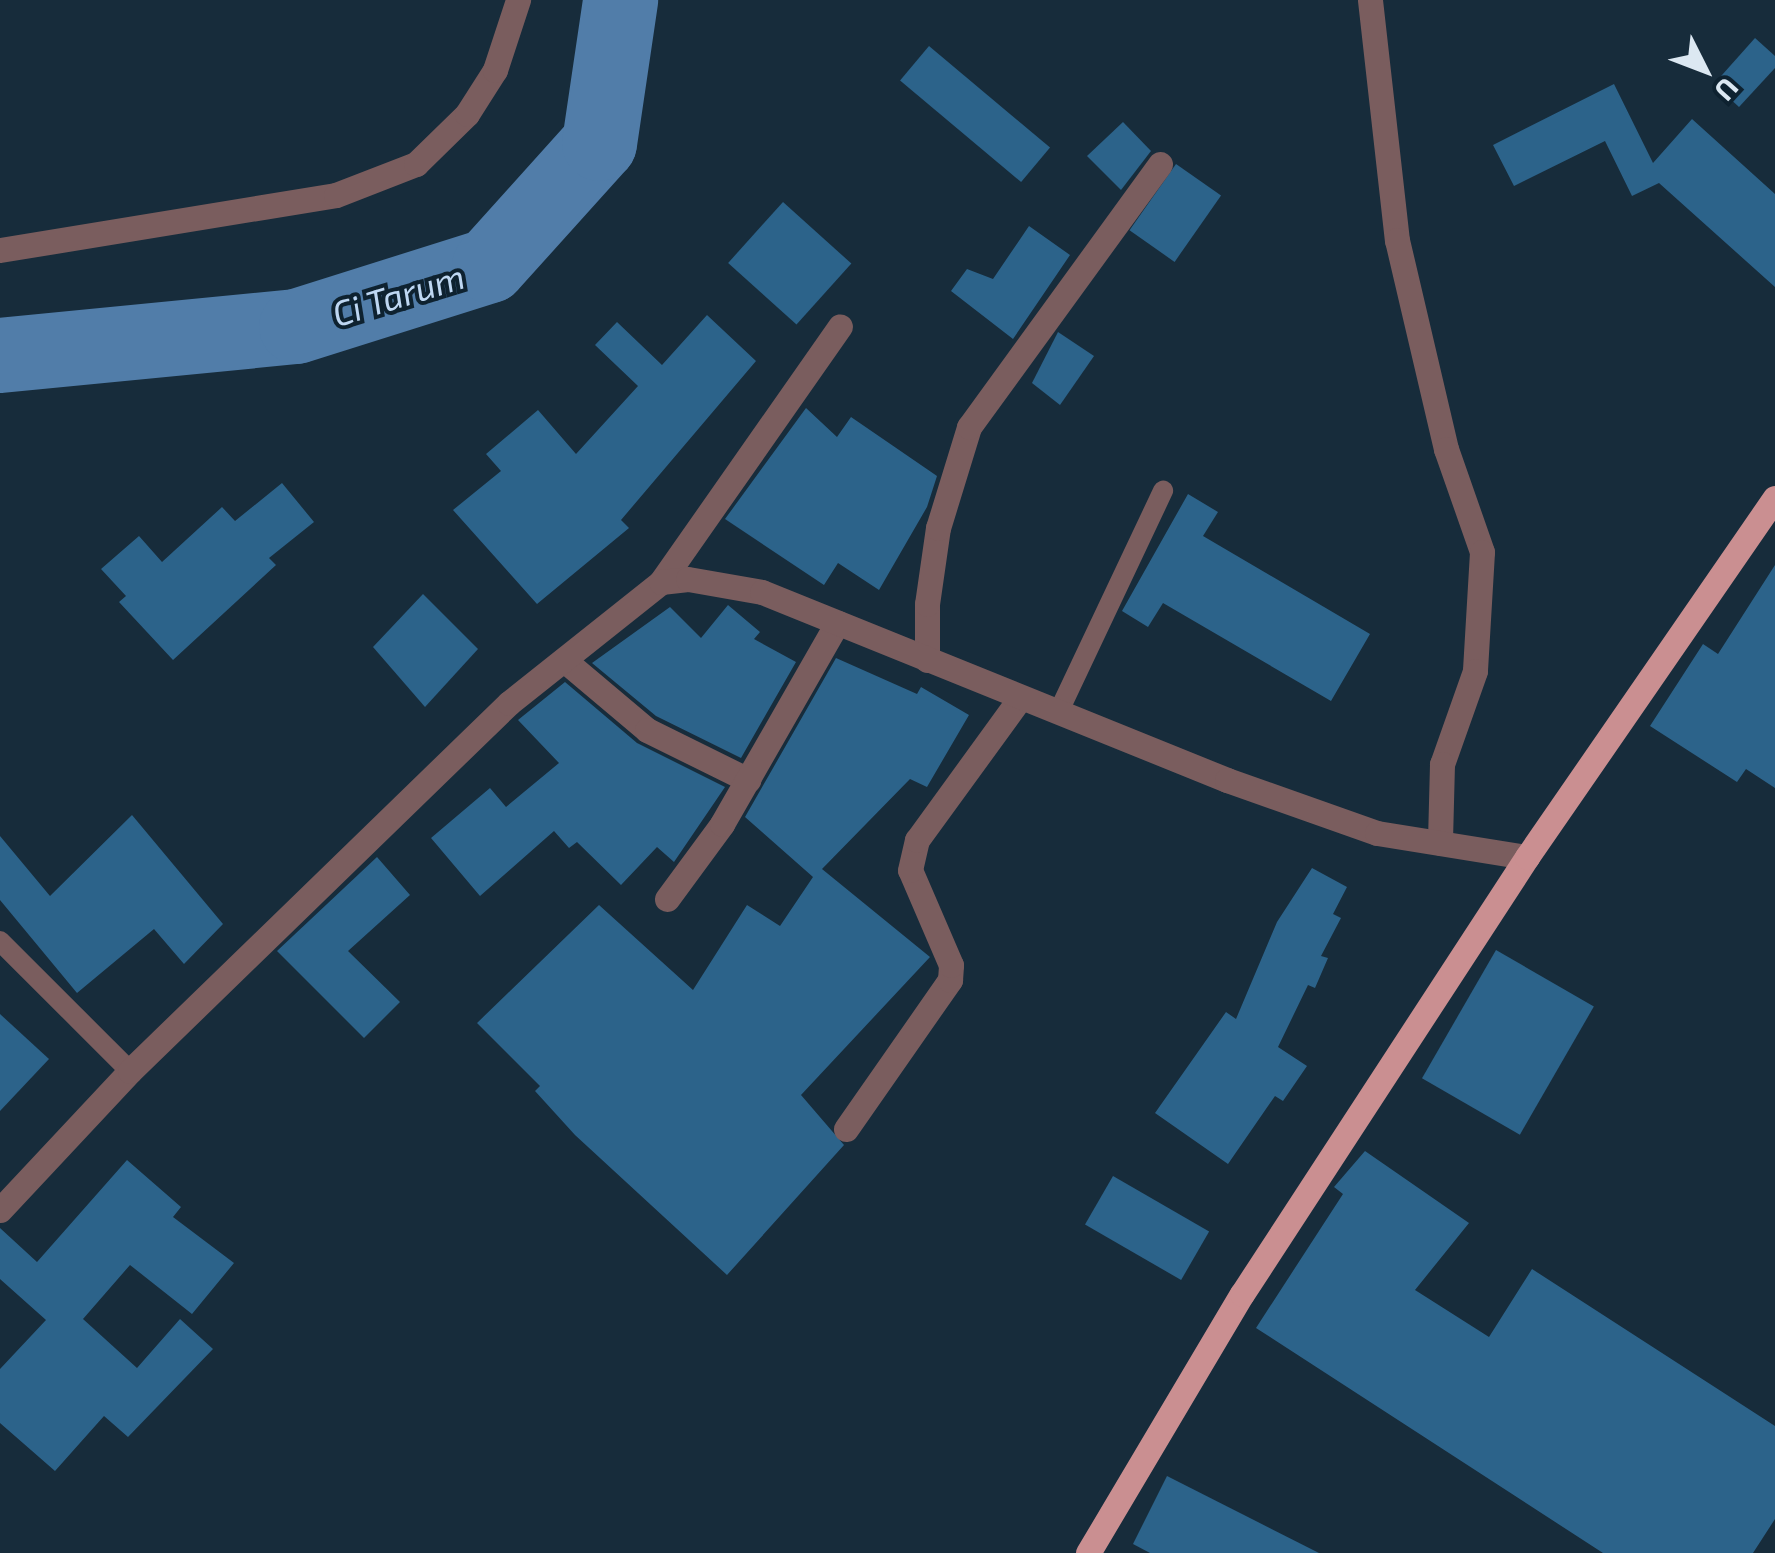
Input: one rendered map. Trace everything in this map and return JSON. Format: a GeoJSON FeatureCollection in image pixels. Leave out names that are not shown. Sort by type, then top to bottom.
{"type":"FeatureCollection","features":[{"type":"Feature","properties":{"kind":"main road"},"geometry":{"type":"LineString","coordinates":[[1088,1553],[1242,1294],[1526,857],[1775,498]]}},
{"type":"Feature","properties":{"kind":"street"},"geometry":{"type":"LineString","coordinates":[[0,250],[336,196],[416,164],[467,114],[495,70],[518,0]]}},
{"type":"Feature","properties":{"kind":"street"},"geometry":{"type":"LineString","coordinates":[[1370,0],[1398,240],[1446,449],[1482,552],[1475,671],[1442,764],[1440,843]]}},
{"type":"Feature","properties":{"kind":"street"},"geometry":{"type":"LineString","coordinates":[[927,660],[927,604],[938,528],[969,427],[1160,164]]}},
{"type":"Feature","properties":{"kind":"street"},"geometry":{"type":"LineString","coordinates":[[0,1210],[130,1070],[509,703],[661,582],[840,326]]}},
{"type":"Feature","properties":{"kind":"street"},"geometry":{"type":"LineString","coordinates":[[661,582],[688,579],[762,592],[1058,713],[1377,833],[1526,857]]}},
{"type":"Feature","properties":{"kind":"street"},"geometry":{"type":"LineString","coordinates":[[667,900],[748,780],[837,623]]}},
{"type":"Feature","properties":{"kind":"street"},"geometry":{"type":"LineString","coordinates":[[564,660],[648,730],[748,780]]}},
{"type":"Feature","properties":{"kind":"street"},"geometry":{"type":"LineString","coordinates":[[846,1129],[950,980],[951,966],[910,870],[917,840],[1020,698]]}},
{"type":"Feature","properties":{"kind":"lane"},"geometry":{"type":"LineString","coordinates":[[1058,713],[1163,491]]}},
{"type":"Feature","properties":{"kind":"lane"},"geometry":{"type":"LineString","coordinates":[[0,941],[130,1070]]}},
{"type":"Feature","properties":{"kind":"building"},"geometry":{"type":"Polygon","coordinates":[[[1755,38],[1775,56],[1775,68],[1739,107],[1714,84],[1755,38]]]}},
{"type":"Feature","properties":{"kind":"building"},"geometry":{"type":"Polygon","coordinates":[[[929,46],[1050,148],[1021,182],[900,80],[929,46]]]}},
{"type":"Feature","properties":{"kind":"building"},"geometry":{"type":"Polygon","coordinates":[[[1614,84],[1653,163],[1692,119],[1775,194],[1775,287],[1659,183],[1632,196],[1605,141],[1514,186],[1493,145],[1614,84]]]}},
{"type":"Feature","properties":{"kind":"building"},"geometry":{"type":"Polygon","coordinates":[[[1123,122],[1151,151],[1121,190],[1087,156],[1123,122]]]}},
{"type":"Feature","properties":{"kind":"building"},"geometry":{"type":"Polygon","coordinates":[[[1176,164],[1221,196],[1175,262],[1130,230],[1176,164]]]}},
{"type":"Feature","properties":{"kind":"building"},"geometry":{"type":"Polygon","coordinates":[[[783,202],[851,264],[797,324],[728,263],[783,202]]]}},
{"type":"Feature","properties":{"kind":"building"},"geometry":{"type":"Polygon","coordinates":[[[1029,226],[1070,255],[1013,339],[951,291],[967,269],[993,279],[1029,226]]]}},
{"type":"Feature","properties":{"kind":"building"},"geometry":{"type":"Polygon","coordinates":[[[707,315],[756,361],[621,520],[629,528],[537,604],[453,510],[501,471],[486,454],[538,410],[576,454],[638,386],[595,345],[617,322],[662,365],[707,315]]]}},
{"type":"Feature","properties":{"kind":"building"},"geometry":{"type":"Polygon","coordinates":[[[1058,332],[1094,356],[1060,405],[1032,383],[1058,332]]]}},
{"type":"Feature","properties":{"kind":"building"},"geometry":{"type":"Polygon","coordinates":[[[806,408],[837,437],[851,417],[937,476],[927,507],[879,590],[838,563],[824,585],[725,519],[806,408]]]}},
{"type":"Feature","properties":{"kind":"building"},"geometry":{"type":"Polygon","coordinates":[[[282,483],[314,522],[269,558],[276,565],[173,660],[119,602],[126,596],[101,569],[139,536],[162,562],[222,507],[235,521],[282,483]]]}},
{"type":"Feature","properties":{"kind":"building"},"geometry":{"type":"Polygon","coordinates":[[[1188,494],[1218,512],[1203,536],[1370,634],[1331,701],[1163,603],[1148,627],[1122,611],[1188,494]]]}},
{"type":"Feature","properties":{"kind":"building"},"geometry":{"type":"Polygon","coordinates":[[[1775,565],[1775,788],[1746,769],[1737,782],[1650,726],[1703,644],[1718,654],[1775,565]]]}},
{"type":"Feature","properties":{"kind":"building"},"geometry":{"type":"Polygon","coordinates":[[[423,594],[478,649],[425,707],[373,647],[423,594]]]}},
{"type":"Feature","properties":{"kind":"building"},"geometry":{"type":"Polygon","coordinates":[[[728,605],[760,632],[754,639],[796,662],[741,758],[656,716],[592,663],[670,607],[701,638],[728,605]]]}},
{"type":"Feature","properties":{"kind":"building"},"geometry":{"type":"Polygon","coordinates":[[[836,658],[917,694],[921,687],[969,715],[927,787],[910,779],[822,869],[930,957],[801,1095],[844,1145],[727,1275],[575,1135],[535,1091],[540,1086],[477,1023],[599,905],[693,990],[747,905],[780,926],[813,877],[745,817],[836,658]]]}},
{"type":"Feature","properties":{"kind":"building"},"geometry":{"type":"Polygon","coordinates":[[[565,682],[637,743],[725,787],[674,862],[657,847],[621,885],[577,842],[569,848],[554,831],[480,896],[431,838],[490,788],[506,807],[559,763],[518,720],[565,682]]]}},
{"type":"Feature","properties":{"kind":"building"},"geometry":{"type":"Polygon","coordinates":[[[132,815],[223,924],[184,964],[154,929],[77,993],[0,900],[0,836],[50,896],[132,815]]]}},
{"type":"Feature","properties":{"kind":"building"},"geometry":{"type":"Polygon","coordinates":[[[377,857],[410,895],[348,951],[400,1002],[364,1038],[277,951],[377,857]]]}},
{"type":"Feature","properties":{"kind":"building"},"geometry":{"type":"Polygon","coordinates":[[[1312,868],[1347,887],[1333,914],[1341,918],[1321,956],[1328,958],[1315,988],[1308,985],[1278,1047],[1307,1066],[1283,1101],[1275,1096],[1228,1164],[1155,1113],[1226,1012],[1236,1019],[1277,922],[1312,868]]]}},
{"type":"Feature","properties":{"kind":"building"},"geometry":{"type":"Polygon","coordinates":[[[1496,950],[1594,1006],[1520,1135],[1422,1078],[1496,950]]]}},
{"type":"Feature","properties":{"kind":"building"},"geometry":{"type":"Polygon","coordinates":[[[0,1014],[49,1059],[0,1111],[0,1014]]]}},
{"type":"Feature","properties":{"kind":"building"},"geometry":{"type":"Polygon","coordinates":[[[1365,1151],[1469,1223],[1415,1290],[1489,1337],[1532,1269],[1775,1426],[1775,1519],[1753,1553],[1603,1553],[1256,1328],[1343,1194],[1334,1187],[1365,1151]]]}},
{"type":"Feature","properties":{"kind":"building"},"geometry":{"type":"Polygon","coordinates":[[[127,1160],[181,1207],[173,1217],[234,1263],[192,1314],[130,1265],[83,1319],[137,1368],[180,1319],[213,1349],[128,1437],[104,1416],[55,1471],[0,1423],[0,1369],[46,1320],[0,1279],[0,1228],[37,1262],[127,1160]]]}},
{"type":"Feature","properties":{"kind":"building"},"geometry":{"type":"Polygon","coordinates":[[[1113,1176],[1209,1232],[1181,1280],[1085,1224],[1113,1176]]]}},
{"type":"Feature","properties":{"kind":"building"},"geometry":{"type":"Polygon","coordinates":[[[1167,1476],[1319,1553],[1150,1553],[1133,1544],[1167,1476]]]}},
{"type":"Feature","properties":{"kind":"waterway","name":"Ci Tarum"},"geometry":{"type":"LineString","coordinates":[[0,355],[296,326],[489,265],[599,143],[620,0]]}}]}
